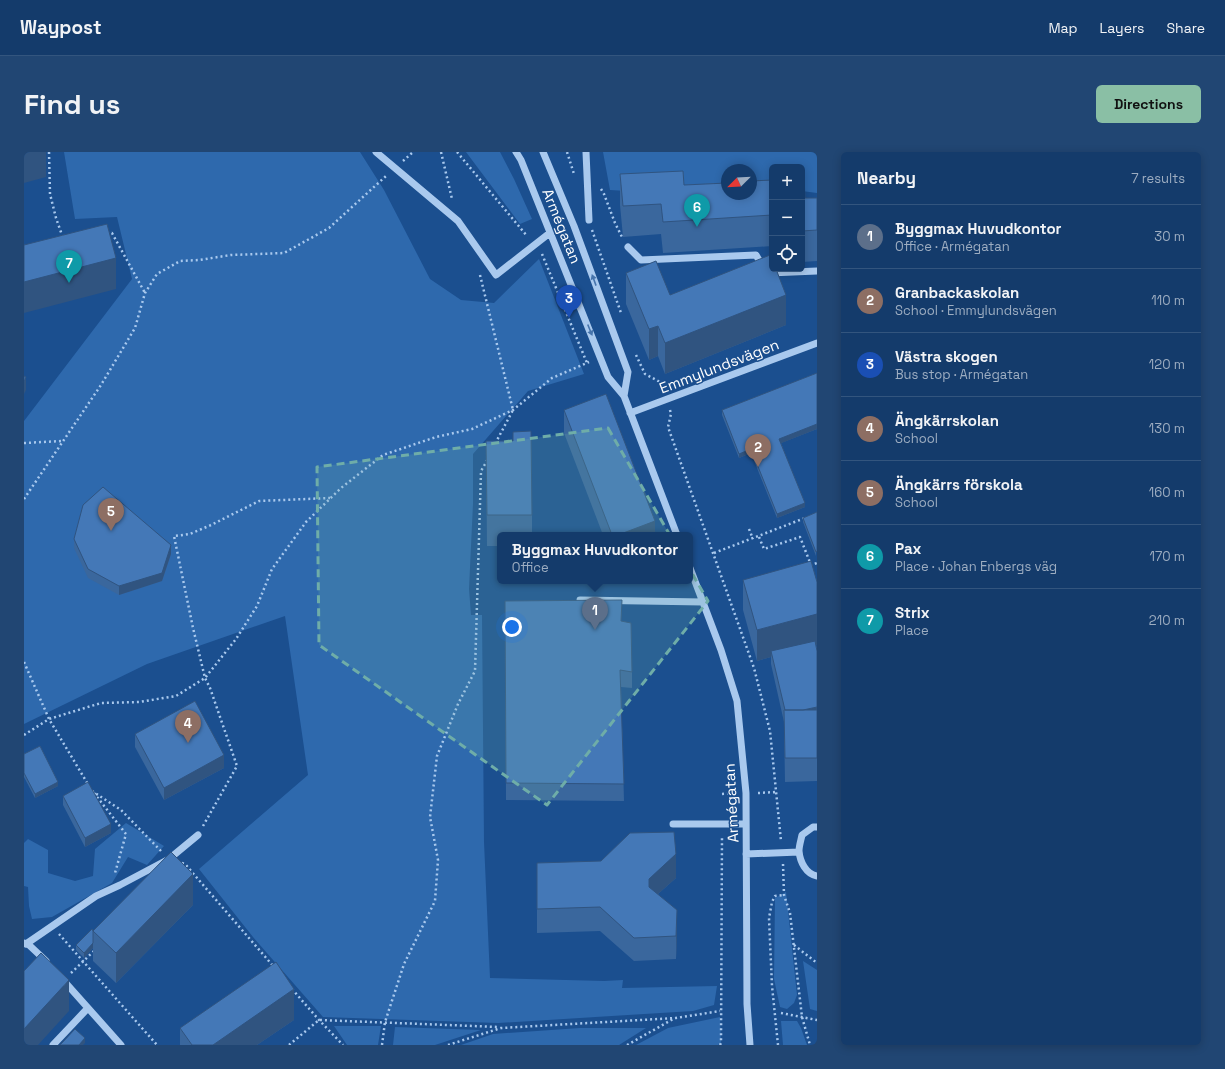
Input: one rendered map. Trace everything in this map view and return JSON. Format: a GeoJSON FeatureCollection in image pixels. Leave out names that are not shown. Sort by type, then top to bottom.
{"type":"FeatureCollection","features":[{"type":"Feature","properties":{"kind":"street"},"geometry":{"type":"LineString","coordinates":[[376,152],[396,167],[458,221],[496,275],[551,232]]}},
{"type":"Feature","properties":{"kind":"street","name":"Armégatan"},"geometry":{"type":"LineString","coordinates":[[516,152],[521,160],[551,232],[608,377],[624,396],[677,532]]}},
{"type":"Feature","properties":{"kind":"street","name":"Armégatan"},"geometry":{"type":"LineString","coordinates":[[543,152],[574,226],[628,372],[624,396]]}},
{"type":"Feature","properties":{"kind":"street"},"geometry":{"type":"LineString","coordinates":[[586,152],[589,220]]}},
{"type":"Feature","properties":{"kind":"street"},"geometry":{"type":"LineString","coordinates":[[628,247],[641,260],[756,255],[766,273],[817,271]]}},
{"type":"Feature","properties":{"kind":"street","name":"Emmylundsvägen"},"geometry":{"type":"LineString","coordinates":[[630,413],[817,343]]}},
{"type":"Feature","properties":{"kind":"street","name":"Armégatan"},"geometry":{"type":"LineString","coordinates":[[693,576],[721,650],[737,702],[746,793],[747,1004],[750,1045]]}},
{"type":"Feature","properties":{"kind":"street"},"geometry":{"type":"LineString","coordinates":[[580,600],[703,602]]}},
{"type":"Feature","properties":{"kind":"street"},"geometry":{"type":"LineString","coordinates":[[673,824],[746,824]]}},
{"type":"Feature","properties":{"kind":"street"},"geometry":{"type":"LineString","coordinates":[[817,827],[813,827],[802,835],[799,852],[804,868],[817,876]]}},
{"type":"Feature","properties":{"kind":"street"},"geometry":{"type":"LineString","coordinates":[[25,943],[44,932],[96,896],[169,859],[198,835]]}},
{"type":"Feature","properties":{"kind":"street"},"geometry":{"type":"LineString","coordinates":[[746,854],[799,852]]}},
{"type":"Feature","properties":{"kind":"street"},"geometry":{"type":"LineString","coordinates":[[25,943],[30,945],[44,962]]}},
{"type":"Feature","properties":{"kind":"street"},"geometry":{"type":"LineString","coordinates":[[60,977],[87,1009],[121,1045]]}},
{"type":"Feature","properties":{"kind":"street"},"geometry":{"type":"LineString","coordinates":[[53,1045],[87,1009]]}},
{"type":"Feature","properties":{"kind":"path"},"geometry":{"type":"LineString","coordinates":[[49,152],[50,194],[56,218],[65,242]]}},
{"type":"Feature","properties":{"kind":"path"},"geometry":{"type":"LineString","coordinates":[[24,499],[101,385],[135,328],[145,293],[157,274],[180,261],[199,260],[231,255],[284,253],[329,228],[414,152]]}},
{"type":"Feature","properties":{"kind":"path"},"geometry":{"type":"LineString","coordinates":[[441,152],[458,221]]}},
{"type":"Feature","properties":{"kind":"path"},"geometry":{"type":"LineString","coordinates":[[600,188],[604,194],[615,223],[628,247]]}},
{"type":"Feature","properties":{"kind":"path"},"geometry":{"type":"LineString","coordinates":[[104,235],[112,233],[145,293]]}},
{"type":"Feature","properties":{"kind":"path"},"geometry":{"type":"LineString","coordinates":[[479,271],[513,410],[492,451]]}},
{"type":"Feature","properties":{"kind":"path"},"geometry":{"type":"LineString","coordinates":[[24,735],[49,719],[101,703],[139,702],[176,696],[205,678],[236,638],[257,606],[272,569],[306,522],[341,488],[384,455],[436,437],[472,429],[513,410],[552,378],[601,358]]}},
{"type":"Feature","properties":{"kind":"path"},"geometry":{"type":"LineString","coordinates":[[24,443],[62,441]]}},
{"type":"Feature","properties":{"kind":"path"},"geometry":{"type":"LineString","coordinates":[[382,1045],[385,1022],[404,964],[435,901],[438,860],[430,817],[437,756],[458,704],[475,671],[481,471],[488,458]]}},
{"type":"Feature","properties":{"kind":"path"},"geometry":{"type":"LineString","coordinates":[[198,835],[237,766],[210,688],[205,678],[174,536],[190,534],[212,526],[259,501],[330,498]]}},
{"type":"Feature","properties":{"kind":"path"},"geometry":{"type":"LineString","coordinates":[[714,554],[810,516]]}},
{"type":"Feature","properties":{"kind":"path"},"geometry":{"type":"LineString","coordinates":[[749,530],[753,539]]}},
{"type":"Feature","properties":{"kind":"path"},"geometry":{"type":"LineString","coordinates":[[759,537],[764,549],[800,537],[811,565],[817,562]]}},
{"type":"Feature","properties":{"kind":"path"},"geometry":{"type":"LineString","coordinates":[[24,662],[49,719],[92,791],[126,834],[110,889]]}},
{"type":"Feature","properties":{"kind":"path"},"geometry":{"type":"LineString","coordinates":[[92,791],[121,810],[169,859],[186,864],[278,972]]}},
{"type":"Feature","properties":{"kind":"path"},"geometry":{"type":"LineString","coordinates":[[720,1045],[722,824]]}},
{"type":"Feature","properties":{"kind":"path"},"geometry":{"type":"LineString","coordinates":[[778,1045],[772,986],[769,918],[772,902],[775,896],[784,895]]}},
{"type":"Feature","properties":{"kind":"path"},"geometry":{"type":"LineString","coordinates":[[44,932],[57,932],[157,1045]]}},
{"type":"Feature","properties":{"kind":"path"},"geometry":{"type":"LineString","coordinates":[[794,945],[817,963]]}},
{"type":"Feature","properties":{"kind":"path"},"geometry":{"type":"LineString","coordinates":[[60,977],[84,962],[98,946]]}},
{"type":"Feature","properties":{"kind":"path"},"geometry":{"type":"LineString","coordinates":[[288,984],[343,1045]]}},
{"type":"Feature","properties":{"kind":"path"},"geometry":{"type":"LineString","coordinates":[[289,1045],[319,1020],[501,1028],[676,1018],[720,1012]]}},
{"type":"Feature","properties":{"kind":"path"},"geometry":{"type":"LineString","coordinates":[[781,1013],[817,1020]]}},
{"type":"Feature","properties":{"kind":"path"},"geometry":{"type":"LineString","coordinates":[[627,1045],[676,1018]]}},
{"type":"Feature","properties":{"kind":"path"},"geometry":{"type":"LineString","coordinates":[[448,1045],[501,1028]]}},
{"type":"Feature","properties":{"kind":"highlighted area"},"geometry":{"type":"Polygon","coordinates":[[[608,428],[708,601],[547,805],[319,645],[317,467],[608,428]]]}},
{"type":"Feature","properties":{"kind":"shaded area"},"geometry":{"type":"Polygon","coordinates":[[[64,152],[360,152],[384,190],[430,279],[461,300],[494,303],[539,259],[584,374],[528,391],[473,454],[473,504],[469,589],[471,615],[482,615],[484,842],[490,978],[604,981],[623,980],[622,988],[717,986],[714,1005],[693,1011],[498,1023],[323,1017],[253,937],[199,869],[308,775],[285,616],[147,664],[24,724],[24,421],[132,279],[117,217],[75,219],[64,152]]]}},
{"type":"Feature","properties":{"kind":"shaded area"},"geometry":{"type":"Polygon","coordinates":[[[466,152],[500,152],[532,219],[520,224],[466,152]]]}},
{"type":"Feature","properties":{"kind":"shaded area"},"geometry":{"type":"Polygon","coordinates":[[[603,152],[817,152],[817,193],[805,191],[805,164],[769,164],[769,188],[757,189],[757,164],[721,164],[721,190],[660,193],[610,190],[603,152]]]}},
{"type":"Feature","properties":{"kind":"shaded area"},"geometry":{"type":"Polygon","coordinates":[[[126,823],[164,846],[147,865],[128,857],[112,883],[52,917],[32,919],[29,906],[28,887],[24,886],[24,843],[28,839],[48,850],[48,873],[75,881],[93,876],[95,849],[126,823]]]}},
{"type":"Feature","properties":{"kind":"shaded area"},"geometry":{"type":"Polygon","coordinates":[[[786,892],[797,995],[794,1003],[787,1009],[780,1007],[774,979],[775,898],[786,892]]]}},
{"type":"Feature","properties":{"kind":"shaded area"},"geometry":{"type":"Polygon","coordinates":[[[803,961],[817,970],[817,1011],[810,1009],[803,961]]]}},
{"type":"Feature","properties":{"kind":"shaded area"},"geometry":{"type":"Polygon","coordinates":[[[720,1017],[721,1043],[718,1045],[636,1045],[668,1028],[720,1017]]]}},
{"type":"Feature","properties":{"kind":"shaded area"},"geometry":{"type":"Polygon","coordinates":[[[781,1021],[797,1021],[807,1045],[783,1045],[781,1021]]]}},
{"type":"Feature","properties":{"kind":"shaded area"},"geometry":{"type":"Polygon","coordinates":[[[334,1026],[381,1026],[378,1045],[347,1045],[334,1026]]]}},
{"type":"Feature","properties":{"kind":"shaded area"},"geometry":{"type":"Polygon","coordinates":[[[395,1027],[481,1030],[435,1045],[393,1045],[395,1027]]]}},
{"type":"Feature","properties":{"kind":"shaded area"},"geometry":{"type":"Polygon","coordinates":[[[580,1028],[646,1028],[619,1045],[461,1045],[493,1034],[580,1028]]]}},
{"type":"Feature","properties":{"kind":"building"},"geometry":{"type":"Polygon","coordinates":[[[683,171],[684,185],[721,183],[721,200],[757,200],[757,181],[769,180],[769,215],[663,222],[661,204],[623,206],[620,174],[683,171]]]}},
{"type":"Feature","properties":{"kind":"building"},"geometry":{"type":"Polygon","coordinates":[[[805,198],[817,198],[817,230],[805,231],[805,198]]]}},
{"type":"Feature","properties":{"kind":"building"},"geometry":{"type":"Polygon","coordinates":[[[107,224],[116,258],[24,282],[24,245],[107,224]]]}},
{"type":"Feature","properties":{"kind":"building"},"geometry":{"type":"Polygon","coordinates":[[[769,255],[769,272],[777,272],[786,295],[665,343],[658,326],[649,329],[626,273],[656,261],[670,295],[769,255]]]}},
{"type":"Feature","properties":{"kind":"building"},"geometry":{"type":"Polygon","coordinates":[[[817,373],[817,424],[779,439],[805,503],[777,514],[751,449],[739,454],[722,410],[817,373]]]}},
{"type":"Feature","properties":{"kind":"building"},"geometry":{"type":"Polygon","coordinates":[[[606,394],[655,521],[626,532],[611,532],[564,410],[606,394]]]}},
{"type":"Feature","properties":{"kind":"building"},"geometry":{"type":"Polygon","coordinates":[[[531,431],[532,515],[487,515],[486,441],[513,441],[513,432],[531,431]]]}},
{"type":"Feature","properties":{"kind":"building"},"geometry":{"type":"Polygon","coordinates":[[[103,487],[171,545],[162,573],[119,586],[88,569],[74,539],[83,505],[103,487]]]}},
{"type":"Feature","properties":{"kind":"building"},"geometry":{"type":"Polygon","coordinates":[[[817,512],[817,551],[816,552],[803,518],[817,512]]]}},
{"type":"Feature","properties":{"kind":"building"},"geometry":{"type":"Polygon","coordinates":[[[811,561],[817,582],[817,614],[757,630],[743,580],[811,561]]]}},
{"type":"Feature","properties":{"kind":"building"},"geometry":{"type":"Polygon","coordinates":[[[622,600],[621,621],[631,623],[632,672],[620,670],[624,784],[506,783],[505,601],[622,600]]]}},
{"type":"Feature","properties":{"kind":"building"},"geometry":{"type":"Polygon","coordinates":[[[815,641],[817,651],[817,707],[803,710],[785,710],[771,651],[815,641]]]}},
{"type":"Feature","properties":{"kind":"building"},"geometry":{"type":"Polygon","coordinates":[[[195,701],[224,755],[164,788],[135,734],[195,701]]]}},
{"type":"Feature","properties":{"kind":"building"},"geometry":{"type":"Polygon","coordinates":[[[784,710],[817,710],[817,758],[785,758],[784,710]]]}},
{"type":"Feature","properties":{"kind":"building"},"geometry":{"type":"Polygon","coordinates":[[[40,746],[58,782],[35,794],[24,773],[24,754],[40,746]]]}},
{"type":"Feature","properties":{"kind":"building"},"geometry":{"type":"Polygon","coordinates":[[[88,782],[111,824],[85,838],[63,796],[88,782]]]}},
{"type":"Feature","properties":{"kind":"building"},"geometry":{"type":"Polygon","coordinates":[[[674,832],[676,854],[649,879],[649,887],[677,910],[676,936],[634,938],[600,907],[537,909],[537,863],[601,861],[630,833],[674,832]]]}},
{"type":"Feature","properties":{"kind":"building"},"geometry":{"type":"Polygon","coordinates":[[[171,852],[193,874],[116,953],[93,931],[171,852]]]}},
{"type":"Feature","properties":{"kind":"building"},"geometry":{"type":"Polygon","coordinates":[[[92,929],[93,943],[84,953],[76,945],[92,929]]]}},
{"type":"Feature","properties":{"kind":"building"},"geometry":{"type":"Polygon","coordinates":[[[41,953],[69,980],[24,1029],[24,971],[41,953]]]}},
{"type":"Feature","properties":{"kind":"building"},"geometry":{"type":"Polygon","coordinates":[[[276,962],[294,989],[213,1045],[192,1045],[180,1028],[276,962]]]}},
{"type":"Feature","properties":{"kind":"building"},"geometry":{"type":"Polygon","coordinates":[[[75,1029],[85,1038],[79,1045],[60,1045],[75,1029]]]}},
{"type":"Feature","properties":{"kind":"place","name":"Pax"},"geometry":{"type":"Point","coordinates":[697,227]}},
{"type":"Feature","properties":{"kind":"place","name":"Strix"},"geometry":{"type":"Point","coordinates":[69,283]}},
{"type":"Feature","properties":{"kind":"place","name":"Västra skogen"},"geometry":{"type":"Point","coordinates":[569,318]}},
{"type":"Feature","properties":{"kind":"place","name":"Granbackaskolan"},"geometry":{"type":"Point","coordinates":[758,467]}},
{"type":"Feature","properties":{"kind":"place","name":"Ängkärrs förskola"},"geometry":{"type":"Point","coordinates":[111,531]}},
{"type":"Feature","properties":{"kind":"place","name":"Byggmax Huvudkontor"},"geometry":{"type":"Point","coordinates":[595,630]}},
{"type":"Feature","properties":{"kind":"place","name":"Ängkärrskolan"},"geometry":{"type":"Point","coordinates":[188,743]}}]}
